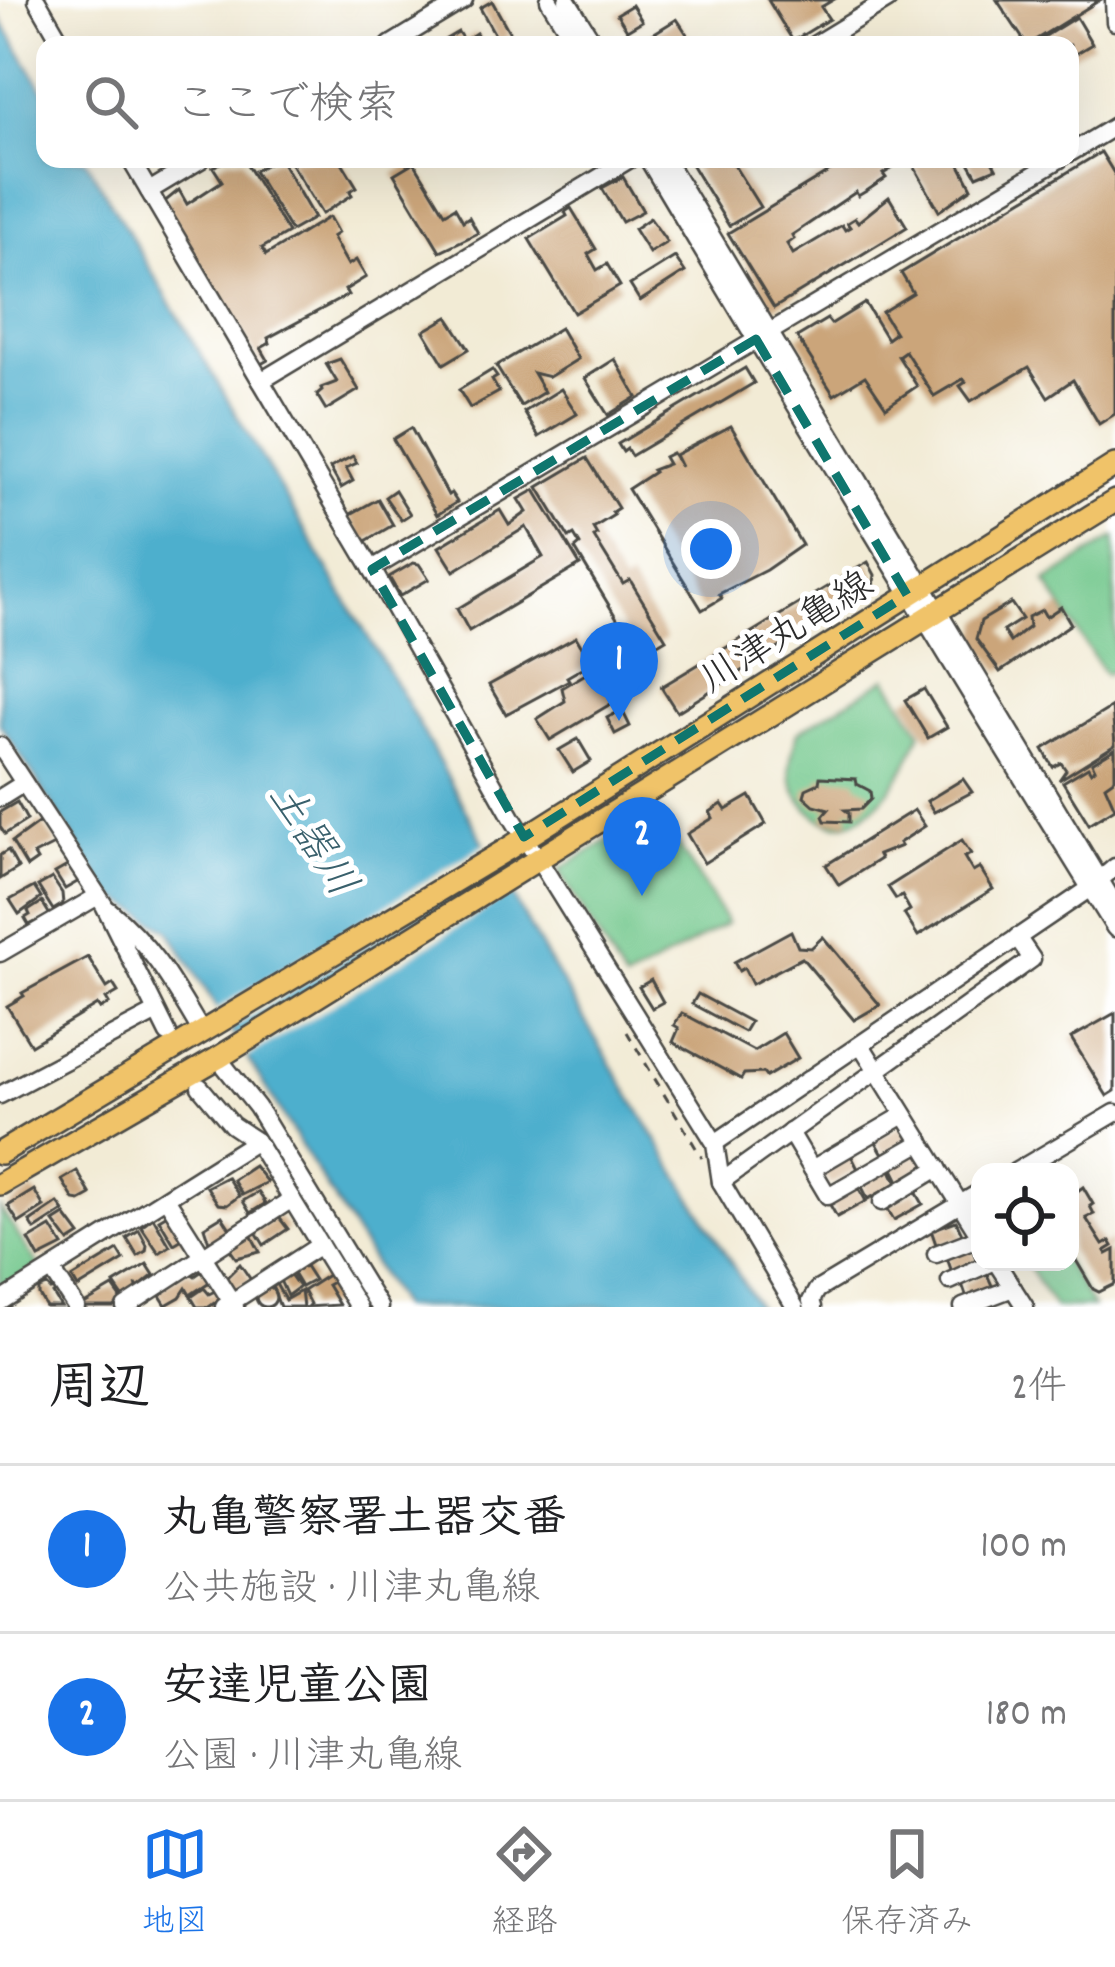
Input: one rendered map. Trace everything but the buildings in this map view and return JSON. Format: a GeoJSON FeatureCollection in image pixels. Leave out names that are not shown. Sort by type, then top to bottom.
{"type":"FeatureCollection","features":[{"type":"Feature","properties":{"kind":"main road","name":"川津丸亀線"},"geometry":{"type":"LineString","coordinates":[[0,1153],[515,843],[1115,465]]}},
{"type":"Feature","properties":{"kind":"main road","name":"川津丸亀線"},"geometry":{"type":"LineString","coordinates":[[0,1184],[218,1058],[1115,501]]}},
{"type":"Feature","properties":{"kind":"street"},"geometry":{"type":"LineString","coordinates":[[404,36],[464,0]]}},
{"type":"Feature","properties":{"kind":"street"},"geometry":{"type":"LineString","coordinates":[[549,0],[571,36]]}},
{"type":"Feature","properties":{"kind":"street"},"geometry":{"type":"LineString","coordinates":[[567,0],[589,36]]}},
{"type":"Feature","properties":{"kind":"street"},"geometry":{"type":"LineString","coordinates":[[829,36],[888,0]]}},
{"type":"Feature","properties":{"kind":"street"},"geometry":{"type":"LineString","coordinates":[[1114,0],[1115,22]]}},
{"type":"Feature","properties":{"kind":"street"},"geometry":{"type":"LineString","coordinates":[[42,2],[59,36]]}},
{"type":"Feature","properties":{"kind":"street"},"geometry":{"type":"LineString","coordinates":[[1079,148],[1115,126]]}},
{"type":"Feature","properties":{"kind":"street"},"geometry":{"type":"LineString","coordinates":[[135,168],[372,569],[515,843],[539,859],[715,1143],[722,1182],[795,1307]]}},
{"type":"Feature","properties":{"kind":"street"},"geometry":{"type":"LineString","coordinates":[[149,191],[187,168]]}},
{"type":"Feature","properties":{"kind":"street"},"geometry":{"type":"LineString","coordinates":[[261,381],[615,168]]}},
{"type":"Feature","properties":{"kind":"street"},"geometry":{"type":"LineString","coordinates":[[654,168],[762,336]]}},
{"type":"Feature","properties":{"kind":"street"},"geometry":{"type":"LineString","coordinates":[[670,168],[835,466],[1095,885],[1115,928]]}},
{"type":"Feature","properties":{"kind":"street"},"geometry":{"type":"LineString","coordinates":[[372,569],[1045,168]]}},
{"type":"Feature","properties":{"kind":"street"},"geometry":{"type":"LineString","coordinates":[[0,746],[101,901],[168,1034]]}},
{"type":"Feature","properties":{"kind":"street"},"geometry":{"type":"LineString","coordinates":[[0,798],[24,783]]}},
{"type":"Feature","properties":{"kind":"street"},"geometry":{"type":"LineString","coordinates":[[715,1143],[1115,867]]}},
{"type":"Feature","properties":{"kind":"street"},"geometry":{"type":"LineString","coordinates":[[1095,885],[1115,905]]}},
{"type":"Feature","properties":{"kind":"street"},"geometry":{"type":"LineString","coordinates":[[0,953],[101,901]]}},
{"type":"Feature","properties":{"kind":"street"},"geometry":{"type":"LineString","coordinates":[[101,901],[160,961],[201,1031]]}},
{"type":"Feature","properties":{"kind":"street"},"geometry":{"type":"LineString","coordinates":[[722,1182],[1032,959],[1016,937]]}},
{"type":"Feature","properties":{"kind":"street"},"geometry":{"type":"LineString","coordinates":[[915,1007],[931,1031]]}},
{"type":"Feature","properties":{"kind":"street"},"geometry":{"type":"LineString","coordinates":[[0,1095],[155,1013]]}},
{"type":"Feature","properties":{"kind":"street"},"geometry":{"type":"LineString","coordinates":[[861,1045],[971,1222]]}},
{"type":"Feature","properties":{"kind":"street"},"geometry":{"type":"LineString","coordinates":[[218,1058],[257,1107],[379,1307]]}},
{"type":"Feature","properties":{"kind":"street"},"geometry":{"type":"LineString","coordinates":[[200,1087],[232,1125],[256,1141],[358,1307]]}},
{"type":"Feature","properties":{"kind":"street"},"geometry":{"type":"LineString","coordinates":[[1030,1163],[1115,1113]]}},
{"type":"Feature","properties":{"kind":"street"},"geometry":{"type":"LineString","coordinates":[[812,1169],[904,1115]]}},
{"type":"Feature","properties":{"kind":"street"},"geometry":{"type":"LineString","coordinates":[[790,1132],[828,1196],[922,1142]]}},
{"type":"Feature","properties":{"kind":"street"},"geometry":{"type":"LineString","coordinates":[[0,1302],[256,1141]]}},
{"type":"Feature","properties":{"kind":"street"},"geometry":{"type":"LineString","coordinates":[[882,1202],[938,1168]]}},
{"type":"Feature","properties":{"kind":"street"},"geometry":{"type":"LineString","coordinates":[[813,1307],[817,1290],[971,1197]]}},
{"type":"Feature","properties":{"kind":"street"},"geometry":{"type":"LineString","coordinates":[[166,1198],[230,1305],[320,1245]]}},
{"type":"Feature","properties":{"kind":"street"},"geometry":{"type":"LineString","coordinates":[[124,1307],[292,1199]]}},
{"type":"Feature","properties":{"kind":"street"},"geometry":{"type":"LineString","coordinates":[[935,1254],[971,1240]]}},
{"type":"Feature","properties":{"kind":"street"},"geometry":{"type":"LineString","coordinates":[[52,1270],[76,1307]]}},
{"type":"Feature","properties":{"kind":"street"},"geometry":{"type":"LineString","coordinates":[[950,1281],[973,1271]]}},
{"type":"Feature","properties":{"kind":"street"},"geometry":{"type":"LineString","coordinates":[[1001,1271],[1024,1307]]}},
{"type":"Feature","properties":{"kind":"street"},"geometry":{"type":"LineString","coordinates":[[963,1307],[1013,1288]]}},
{"type":"Feature","properties":{"kind":"highlighted area"},"geometry":{"type":"Polygon","coordinates":[[[756,339],[907,595],[524,837],[372,569],[756,339]]]}},
{"type":"Feature","properties":{"kind":"green space"},"geometry":{"type":"Polygon","coordinates":[[[1115,537],[1115,669],[1105,675],[1046,582],[1115,537]]]}},
{"type":"Feature","properties":{"kind":"green space"},"geometry":{"type":"Polygon","coordinates":[[[887,678],[921,732],[910,758],[886,795],[865,814],[841,824],[820,819],[803,802],[792,780],[798,732],[887,678]]]}},
{"type":"Feature","properties":{"kind":"green space"},"geometry":{"type":"Polygon","coordinates":[[[661,817],[727,923],[625,982],[559,870],[639,821],[645,826],[661,817]]]}},
{"type":"Feature","properties":{"kind":"green space"},"geometry":{"type":"Polygon","coordinates":[[[0,1208],[39,1267],[0,1293],[0,1208]]]}},
{"type":"Feature","properties":{"kind":"green space"},"geometry":{"type":"Polygon","coordinates":[[[1031,1271],[1071,1271],[1093,1307],[1054,1307],[1031,1271]]]}},
{"type":"Feature","properties":{"kind":"water","name":"土器川"},"geometry":{"type":"Polygon","coordinates":[[[0,18],[36,78],[36,168],[90,168],[406,701],[544,953],[758,1307],[400,1307],[169,930],[110,894],[0,724],[0,18]]]}},
{"type":"Feature","properties":{"kind":"pier"},"geometry":{"type":"Polygon","coordinates":[[[490,841],[502,863],[225,1033],[212,1012],[490,841]]]}},
{"type":"Feature","properties":{"kind":"pier"},"geometry":{"type":"Polygon","coordinates":[[[506,871],[517,891],[242,1061],[230,1041],[506,871]]]}},
{"type":"Feature","properties":{"kind":"place","name":"丸亀警察署土器交番"},"geometry":{"type":"Point","coordinates":[619,721]}},
{"type":"Feature","properties":{"kind":"place","name":"安達児童公園"},"geometry":{"type":"Point","coordinates":[642,896]}}]}
